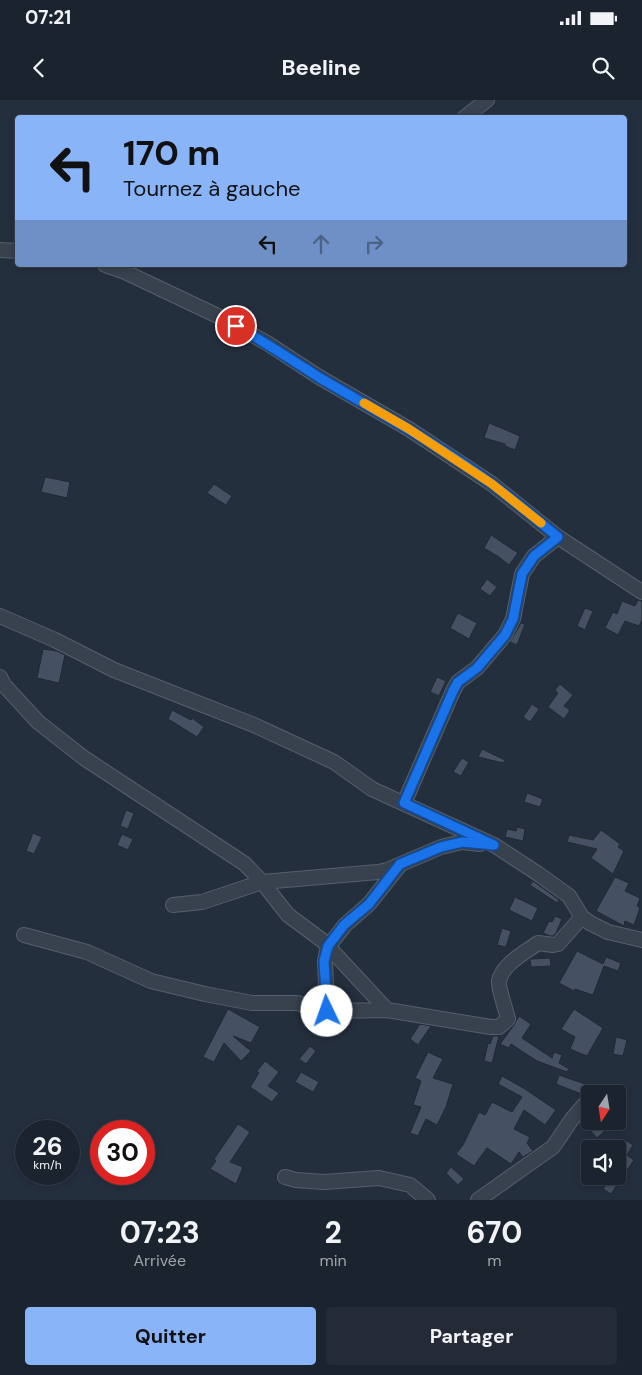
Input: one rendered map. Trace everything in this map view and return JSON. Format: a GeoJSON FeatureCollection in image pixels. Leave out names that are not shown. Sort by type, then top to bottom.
{"type":"FeatureCollection","features":[{"type":"Feature","properties":{"kind":"street"},"geometry":{"type":"LineString","coordinates":[[468,115],[487,100]]}},
{"type":"Feature","properties":{"kind":"street"},"geometry":{"type":"LineString","coordinates":[[0,250],[15,251]]}},
{"type":"Feature","properties":{"kind":"street"},"geometry":{"type":"LineString","coordinates":[[111,267],[220,317],[267,343],[319,377],[409,429],[492,484],[558,537],[642,592]]}},
{"type":"Feature","properties":{"kind":"street"},"geometry":{"type":"LineString","coordinates":[[404,803],[458,682],[477,668],[505,635],[513,619],[522,574],[534,556],[558,537]]}},
{"type":"Feature","properties":{"kind":"street"},"geometry":{"type":"LineString","coordinates":[[0,616],[55,640],[114,670],[254,725],[334,762],[372,789],[494,845],[569,896],[582,917],[590,923],[608,932],[642,940]]}},
{"type":"Feature","properties":{"kind":"street"},"geometry":{"type":"LineString","coordinates":[[0,677],[4,685],[38,722],[84,758],[245,864],[288,915],[328,946],[387,1010]]}},
{"type":"Feature","properties":{"kind":"street"},"geometry":{"type":"LineString","coordinates":[[172,905],[202,902],[262,882],[378,872],[441,847],[462,842],[494,845]]}},
{"type":"Feature","properties":{"kind":"street"},"geometry":{"type":"LineString","coordinates":[[327,1011],[324,961],[328,946],[344,925],[369,904],[400,864]]}},
{"type":"Feature","properties":{"kind":"street"},"geometry":{"type":"LineString","coordinates":[[24,935],[87,952],[151,981],[252,1003],[297,1004],[327,1011],[387,1010],[499,1027],[508,1019],[498,982],[502,973],[509,965],[538,943],[558,944],[582,917]]}},
{"type":"Feature","properties":{"kind":"street"},"geometry":{"type":"LineString","coordinates":[[478,1200],[553,1147],[581,1108]]}},
{"type":"Feature","properties":{"kind":"street"},"geometry":{"type":"LineString","coordinates":[[285,1177],[296,1180],[324,1182],[379,1178],[410,1185],[428,1200]]}},
{"type":"Feature","properties":{"kind":"building"},"geometry":{"type":"Polygon","coordinates":[[[489,423],[520,436],[515,450],[505,446],[505,444],[484,438],[489,423]]]}},
{"type":"Feature","properties":{"kind":"building"},"geometry":{"type":"Polygon","coordinates":[[[45,477],[70,482],[67,498],[41,492],[45,477]]]}},
{"type":"Feature","properties":{"kind":"building"},"geometry":{"type":"Polygon","coordinates":[[[214,484],[232,496],[226,505],[207,493],[214,484]]]}},
{"type":"Feature","properties":{"kind":"building"},"geometry":{"type":"Polygon","coordinates":[[[491,535],[518,553],[509,565],[484,548],[491,535]]]}},
{"type":"Feature","properties":{"kind":"building"},"geometry":{"type":"Polygon","coordinates":[[[487,579],[497,587],[490,596],[480,589],[487,579]]]}},
{"type":"Feature","properties":{"kind":"building"},"geometry":{"type":"Polygon","coordinates":[[[638,600],[642,601],[642,620],[639,626],[625,621],[618,635],[605,628],[613,612],[617,614],[622,601],[635,606],[638,600]]]}},
{"type":"Feature","properties":{"kind":"building"},"geometry":{"type":"Polygon","coordinates":[[[585,608],[593,611],[585,630],[577,626],[585,608]]]}},
{"type":"Feature","properties":{"kind":"building"},"geometry":{"type":"Polygon","coordinates":[[[458,613],[477,623],[469,639],[450,628],[458,613]]]}},
{"type":"Feature","properties":{"kind":"building"},"geometry":{"type":"Polygon","coordinates":[[[521,623],[525,624],[517,645],[510,642],[521,623]]]}},
{"type":"Feature","properties":{"kind":"building"},"geometry":{"type":"Polygon","coordinates":[[[43,649],[57,651],[65,655],[59,683],[37,678],[43,649]]]}},
{"type":"Feature","properties":{"kind":"building"},"geometry":{"type":"Polygon","coordinates":[[[437,677],[446,681],[439,696],[430,692],[437,677]]]}},
{"type":"Feature","properties":{"kind":"building"},"geometry":{"type":"Polygon","coordinates":[[[560,684],[573,695],[564,706],[570,710],[564,719],[548,707],[558,693],[555,690],[560,684]]]}},
{"type":"Feature","properties":{"kind":"building"},"geometry":{"type":"Polygon","coordinates":[[[532,704],[539,709],[530,722],[523,717],[532,704]]]}},
{"type":"Feature","properties":{"kind":"building"},"geometry":{"type":"Polygon","coordinates":[[[172,710],[191,720],[192,718],[204,727],[197,737],[168,719],[172,710]]]}},
{"type":"Feature","properties":{"kind":"building"},"geometry":{"type":"Polygon","coordinates":[[[482,749],[505,760],[503,763],[478,757],[482,749]]]}},
{"type":"Feature","properties":{"kind":"building"},"geometry":{"type":"Polygon","coordinates":[[[462,758],[469,762],[461,776],[453,772],[462,758]]]}},
{"type":"Feature","properties":{"kind":"building"},"geometry":{"type":"Polygon","coordinates":[[[527,793],[543,799],[540,807],[524,802],[527,793]]]}},
{"type":"Feature","properties":{"kind":"building"},"geometry":{"type":"Polygon","coordinates":[[[126,810],[134,813],[128,829],[120,826],[126,810]]]}},
{"type":"Feature","properties":{"kind":"building"},"geometry":{"type":"Polygon","coordinates":[[[517,827],[525,829],[523,841],[505,837],[507,829],[516,831],[517,827]]]}},
{"type":"Feature","properties":{"kind":"building"},"geometry":{"type":"Polygon","coordinates":[[[601,830],[620,844],[618,847],[624,851],[613,874],[591,858],[597,849],[567,842],[569,835],[593,840],[601,830]]]}},
{"type":"Feature","properties":{"kind":"building"},"geometry":{"type":"Polygon","coordinates":[[[33,833],[42,837],[34,854],[26,851],[33,833]]]}},
{"type":"Feature","properties":{"kind":"building"},"geometry":{"type":"Polygon","coordinates":[[[122,834],[133,839],[128,850],[117,845],[122,834]]]}},
{"type":"Feature","properties":{"kind":"building"},"geometry":{"type":"Polygon","coordinates":[[[615,877],[629,883],[625,891],[640,898],[637,906],[640,908],[634,925],[625,921],[624,926],[596,911],[615,877]]]}},
{"type":"Feature","properties":{"kind":"building"},"geometry":{"type":"Polygon","coordinates":[[[533,881],[559,900],[557,903],[530,885],[533,881]]]}},
{"type":"Feature","properties":{"kind":"building"},"geometry":{"type":"Polygon","coordinates":[[[515,897],[538,908],[532,921],[509,910],[515,897]]]}},
{"type":"Feature","properties":{"kind":"building"},"geometry":{"type":"Polygon","coordinates":[[[555,916],[562,919],[556,933],[550,936],[543,933],[549,921],[552,922],[555,916]]]}},
{"type":"Feature","properties":{"kind":"building"},"geometry":{"type":"Polygon","coordinates":[[[502,928],[511,931],[506,947],[497,945],[502,928]]]}},
{"type":"Feature","properties":{"kind":"building"},"geometry":{"type":"Polygon","coordinates":[[[577,951],[603,964],[606,957],[621,963],[618,971],[604,966],[593,995],[575,989],[574,991],[559,983],[577,951]]]}},
{"type":"Feature","properties":{"kind":"building"},"geometry":{"type":"Polygon","coordinates":[[[550,958],[551,966],[531,967],[530,959],[550,958]]]}},
{"type":"Feature","properties":{"kind":"building"},"geometry":{"type":"Polygon","coordinates":[[[228,1009],[260,1027],[251,1043],[233,1036],[251,1051],[241,1061],[224,1043],[214,1062],[203,1057],[228,1009]]]}},
{"type":"Feature","properties":{"kind":"building"},"geometry":{"type":"Polygon","coordinates":[[[574,1009],[603,1028],[587,1056],[570,1049],[575,1037],[561,1029],[574,1009]]]}},
{"type":"Feature","properties":{"kind":"building"},"geometry":{"type":"Polygon","coordinates":[[[519,1016],[531,1024],[522,1038],[552,1058],[554,1052],[562,1055],[559,1063],[569,1069],[567,1072],[537,1061],[511,1044],[509,1048],[500,1044],[519,1016]]]}},
{"type":"Feature","properties":{"kind":"building"},"geometry":{"type":"Polygon","coordinates":[[[420,1024],[431,1026],[418,1045],[410,1039],[420,1024]]]}},
{"type":"Feature","properties":{"kind":"building"},"geometry":{"type":"Polygon","coordinates":[[[493,1036],[499,1036],[492,1063],[484,1061],[488,1043],[490,1044],[493,1036]]]}},
{"type":"Feature","properties":{"kind":"building"},"geometry":{"type":"Polygon","coordinates":[[[616,1037],[627,1040],[623,1056],[613,1054],[616,1037]]]}},
{"type":"Feature","properties":{"kind":"building"},"geometry":{"type":"Polygon","coordinates":[[[310,1046],[316,1051],[306,1064],[299,1059],[310,1046]]]}},
{"type":"Feature","properties":{"kind":"building"},"geometry":{"type":"Polygon","coordinates":[[[428,1052],[443,1059],[433,1078],[453,1084],[446,1107],[437,1125],[426,1119],[418,1136],[410,1133],[421,1107],[413,1105],[421,1081],[415,1078],[428,1052]]]}},
{"type":"Feature","properties":{"kind":"building"},"geometry":{"type":"Polygon","coordinates":[[[265,1061],[279,1072],[268,1086],[279,1093],[272,1102],[250,1087],[259,1073],[257,1071],[265,1061]]]}},
{"type":"Feature","properties":{"kind":"building"},"geometry":{"type":"Polygon","coordinates":[[[301,1072],[319,1082],[313,1092],[295,1082],[301,1072]]]}},
{"type":"Feature","properties":{"kind":"building"},"geometry":{"type":"Polygon","coordinates":[[[559,1075],[588,1085],[581,1085],[581,1094],[556,1084],[559,1075]]]}},
{"type":"Feature","properties":{"kind":"building"},"geometry":{"type":"Polygon","coordinates":[[[502,1076],[556,1110],[545,1125],[524,1110],[514,1129],[530,1137],[527,1143],[533,1151],[523,1157],[519,1152],[511,1164],[487,1148],[474,1166],[456,1154],[463,1145],[479,1112],[485,1115],[492,1102],[512,1112],[522,1097],[498,1084],[502,1076]]]}},
{"type":"Feature","properties":{"kind":"building"},"geometry":{"type":"Polygon","coordinates":[[[238,1124],[250,1132],[230,1162],[243,1167],[236,1184],[210,1169],[216,1161],[214,1159],[238,1124]]]}},
{"type":"Feature","properties":{"kind":"building"},"geometry":{"type":"Polygon","coordinates":[[[590,1130],[606,1130],[597,1138],[590,1130]]]}},
{"type":"Feature","properties":{"kind":"building"},"geometry":{"type":"Polygon","coordinates":[[[626,1141],[633,1145],[627,1155],[634,1160],[626,1172],[626,1141]]]}},
{"type":"Feature","properties":{"kind":"building"},"geometry":{"type":"Polygon","coordinates":[[[451,1167],[464,1179],[458,1185],[446,1173],[451,1167]]]}},
{"type":"Feature","properties":{"kind":"building"},"geometry":{"type":"Polygon","coordinates":[[[606,1185],[617,1185],[611,1194],[603,1189],[606,1185]]]}},
{"type":"Feature","properties":{"kind":"slow traffic"},"geometry":{"type":"LineString","coordinates":[[364,403],[409,429],[492,484],[541,523]]}},
{"type":"Feature","properties":{"kind":"route"},"geometry":{"type":"LineString","coordinates":[[236,326],[409,429],[492,484],[558,537],[534,556],[522,574],[513,619],[505,635],[477,668],[458,682],[404,803],[494,845],[462,842],[441,847],[400,864],[369,904],[344,925],[328,946],[324,961],[327,1011]]}}]}
